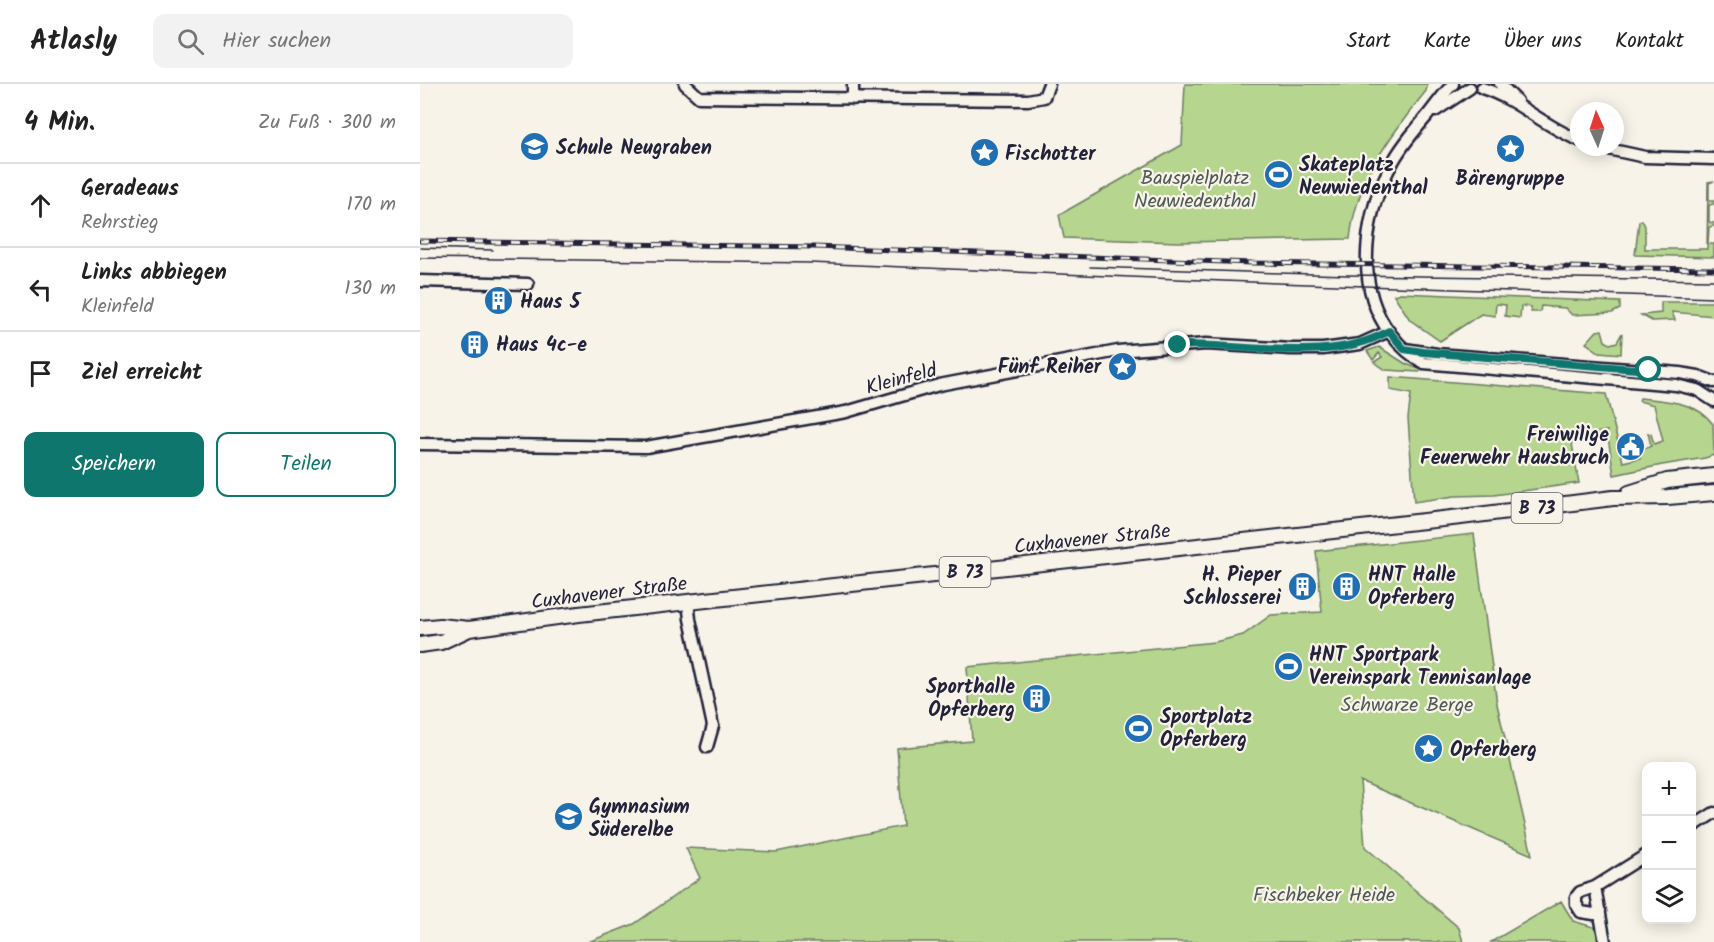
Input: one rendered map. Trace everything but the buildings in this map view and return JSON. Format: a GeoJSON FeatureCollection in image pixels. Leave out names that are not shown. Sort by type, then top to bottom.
{"type":"FeatureCollection","features":[{"type":"Feature","properties":{"kind":"main road","name":"Cuxhavener Straße"},"geometry":{"type":"LineString","coordinates":[[1612,498],[1667,482],[1714,476]]}},
{"type":"Feature","properties":{"kind":"main road","name":"Cuxhavener Straße"},"geometry":{"type":"LineString","coordinates":[[420,628],[440,626],[469,629],[688,602],[1461,517],[1612,498],[1714,493]]}},
{"type":"Feature","properties":{"kind":"main road","name":"Cuxhavener Straße"},"geometry":{"type":"LineString","coordinates":[[420,645],[441,642],[469,629]]}},
{"type":"Feature","properties":{"kind":"street"},"geometry":{"type":"LineString","coordinates":[[685,84],[699,97],[1028,100],[1044,97],[1049,84]]}},
{"type":"Feature","properties":{"kind":"street"},"geometry":{"type":"LineString","coordinates":[[853,84],[853,99]]}},
{"type":"Feature","properties":{"kind":"street"},"geometry":{"type":"LineString","coordinates":[[1453,84],[1394,159],[1378,194],[1370,221],[1368,249],[1371,292],[1378,316],[1389,331],[1413,358],[1435,365],[1676,386],[1696,390],[1714,401]]}},
{"type":"Feature","properties":{"kind":"street"},"geometry":{"type":"LineString","coordinates":[[1500,84],[1530,114]]}},
{"type":"Feature","properties":{"kind":"street"},"geometry":{"type":"LineString","coordinates":[[1427,116],[1467,86],[1485,86],[1556,130],[1570,136]]}},
{"type":"Feature","properties":{"kind":"street"},"geometry":{"type":"LineString","coordinates":[[1624,152],[1645,157],[1714,159]]}},
{"type":"Feature","properties":{"kind":"street"},"geometry":{"type":"LineString","coordinates":[[420,281],[528,284]]}},
{"type":"Feature","properties":{"kind":"street","name":"Kleinfeld"},"geometry":{"type":"LineString","coordinates":[[420,444],[646,447],[846,412],[939,385],[1118,351],[1206,344],[1291,350],[1323,349],[1360,344],[1389,331]]}},
{"type":"Feature","properties":{"kind":"street"},"geometry":{"type":"LineString","coordinates":[[1404,349],[1437,354],[1690,375],[1714,382]]}},
{"type":"Feature","properties":{"kind":"street"},"geometry":{"type":"LineString","coordinates":[[688,602],[713,726],[707,747]]}},
{"type":"Feature","properties":{"kind":"street"},"geometry":{"type":"LineString","coordinates":[[1696,824],[1714,813]]}},
{"type":"Feature","properties":{"kind":"street"},"geometry":{"type":"LineString","coordinates":[[1600,911],[1587,915],[1581,912],[1576,904],[1576,897],[1580,892],[1595,887],[1642,858]]}},
{"type":"Feature","properties":{"kind":"street"},"geometry":{"type":"LineString","coordinates":[[1595,887],[1605,942]]}},
{"type":"Feature","properties":{"kind":"green space","name":"Bauspielplatz Neuwiedenthal"},"geometry":{"type":"Polygon","coordinates":[[[1185,84],[1428,84],[1426,91],[1388,142],[1367,178],[1359,197],[1350,239],[1178,242],[1064,238],[1059,215],[1182,145],[1185,84]]]}},
{"type":"Feature","properties":{"kind":"green space"},"geometry":{"type":"Polygon","coordinates":[[[1714,181],[1709,183],[1709,201],[1714,201],[1714,204],[1709,205],[1709,222],[1714,223],[1714,226],[1709,227],[1708,244],[1714,244],[1714,257],[1635,255],[1639,221],[1642,220],[1645,226],[1645,249],[1707,249],[1708,182],[1714,181]]]}},
{"type":"Feature","properties":{"kind":"green space"},"geometry":{"type":"Polygon","coordinates":[[[1400,293],[1620,302],[1620,309],[1612,313],[1572,315],[1565,308],[1541,306],[1540,312],[1531,312],[1531,307],[1521,306],[1520,318],[1505,316],[1506,305],[1496,304],[1495,316],[1481,314],[1440,341],[1410,320],[1394,295],[1400,293]]]}},
{"type":"Feature","properties":{"kind":"green space"},"geometry":{"type":"Polygon","coordinates":[[[1661,302],[1714,302],[1714,316],[1672,312],[1675,320],[1652,321],[1641,315],[1661,313],[1661,302]]]}},
{"type":"Feature","properties":{"kind":"green space"},"geometry":{"type":"Polygon","coordinates":[[[1602,330],[1605,341],[1610,344],[1617,342],[1622,333],[1621,354],[1599,352],[1586,343],[1597,331],[1602,330]]]}},
{"type":"Feature","properties":{"kind":"green space"},"geometry":{"type":"Polygon","coordinates":[[[1379,347],[1406,364],[1422,370],[1419,372],[1386,370],[1374,362],[1382,357],[1379,353],[1373,360],[1367,351],[1379,347]]]}},
{"type":"Feature","properties":{"kind":"green space"},"geometry":{"type":"Polygon","coordinates":[[[1390,377],[1606,394],[1623,462],[1640,458],[1638,451],[1651,446],[1648,433],[1651,434],[1654,444],[1663,441],[1654,405],[1639,401],[1640,398],[1670,401],[1689,406],[1706,416],[1713,424],[1714,455],[1614,475],[1607,431],[1571,438],[1579,483],[1494,495],[1455,496],[1414,502],[1408,418],[1411,394],[1390,390],[1390,377]]]}},
{"type":"Feature","properties":{"kind":"green space"},"geometry":{"type":"Polygon","coordinates":[[[1474,534],[1497,704],[1532,855],[1360,781],[1365,847],[1459,928],[1463,942],[588,942],[634,924],[700,878],[686,848],[776,852],[903,826],[897,748],[972,741],[967,667],[1215,642],[1243,635],[1271,615],[1322,612],[1316,551],[1474,534]]]}},
{"type":"Feature","properties":{"kind":"green space"},"geometry":{"type":"Polygon","coordinates":[[[1561,901],[1573,921],[1597,928],[1599,942],[1491,942],[1561,901]]]}},
{"type":"Feature","properties":{"kind":"tram line"},"geometry":{"type":"LineString","coordinates":[[420,248],[493,250]]}},
{"type":"Feature","properties":{"kind":"tram line"},"geometry":{"type":"LineString","coordinates":[[420,258],[811,263],[1223,281],[1714,298]]}},
{"type":"Feature","properties":{"kind":"tram line"},"geometry":{"type":"LineString","coordinates":[[1090,267],[1347,275],[1714,280]]}},
{"type":"Feature","properties":{"kind":"railway"},"geometry":{"type":"LineString","coordinates":[[420,241],[814,247],[1252,263],[1714,269]]}},
{"type":"Feature","properties":{"kind":"place","name":"Schule Neugraben"},"geometry":{"type":"Point","coordinates":[535,147]}},
{"type":"Feature","properties":{"kind":"place","name":"Bärengruppe"},"geometry":{"type":"Point","coordinates":[1510,148]}},
{"type":"Feature","properties":{"kind":"place","name":"Fischotter"},"geometry":{"type":"Point","coordinates":[984,153]}},
{"type":"Feature","properties":{"kind":"place","name":"Skateplatz Neuwiedenthal"},"geometry":{"type":"Point","coordinates":[1278,175]}},
{"type":"Feature","properties":{"kind":"place","name":"Haus 5"},"geometry":{"type":"Point","coordinates":[499,301]}},
{"type":"Feature","properties":{"kind":"place","name":"Haus 4c-e"},"geometry":{"type":"Point","coordinates":[475,344]}},
{"type":"Feature","properties":{"kind":"place","name":"Fünf Reiher"},"geometry":{"type":"Point","coordinates":[1122,366]}},
{"type":"Feature","properties":{"kind":"place","name":"Freiwilige Feuerwehr Hausbruch"},"geometry":{"type":"Point","coordinates":[1630,446]}},
{"type":"Feature","properties":{"kind":"place","name":"H. Pieper Schlosserei"},"geometry":{"type":"Point","coordinates":[1302,586]}},
{"type":"Feature","properties":{"kind":"place","name":"HNT Halle Opferberg"},"geometry":{"type":"Point","coordinates":[1347,586]}},
{"type":"Feature","properties":{"kind":"place","name":"HNT Sportpark Vereinspark Tennisanlage"},"geometry":{"type":"Point","coordinates":[1288,666]}},
{"type":"Feature","properties":{"kind":"place","name":"Sporthalle Opferberg"},"geometry":{"type":"Point","coordinates":[1036,698]}},
{"type":"Feature","properties":{"kind":"place","name":"Sportplatz Opferberg"},"geometry":{"type":"Point","coordinates":[1139,728]}},
{"type":"Feature","properties":{"kind":"place","name":"Opferberg"},"geometry":{"type":"Point","coordinates":[1429,749]}},
{"type":"Feature","properties":{"kind":"place","name":"Gymnasium Süderelbe"},"geometry":{"type":"Point","coordinates":[568,817]}},
{"type":"Feature","properties":{"kind":"route"},"geometry":{"type":"LineString","coordinates":[[1178,345],[1206,344],[1291,350],[1323,349],[1347,347],[1371,341],[1389,331],[1404,349],[1423,352],[1649,370]]}},
{"type":"Feature","properties":{"kind":"park label","name":"Schwarze Berge"},"geometry":{"type":"Point","coordinates":[1407,704]}},
{"type":"Feature","properties":{"kind":"park label","name":"Fischbeker Heide"},"geometry":{"type":"Point","coordinates":[1324,894]}}]}
